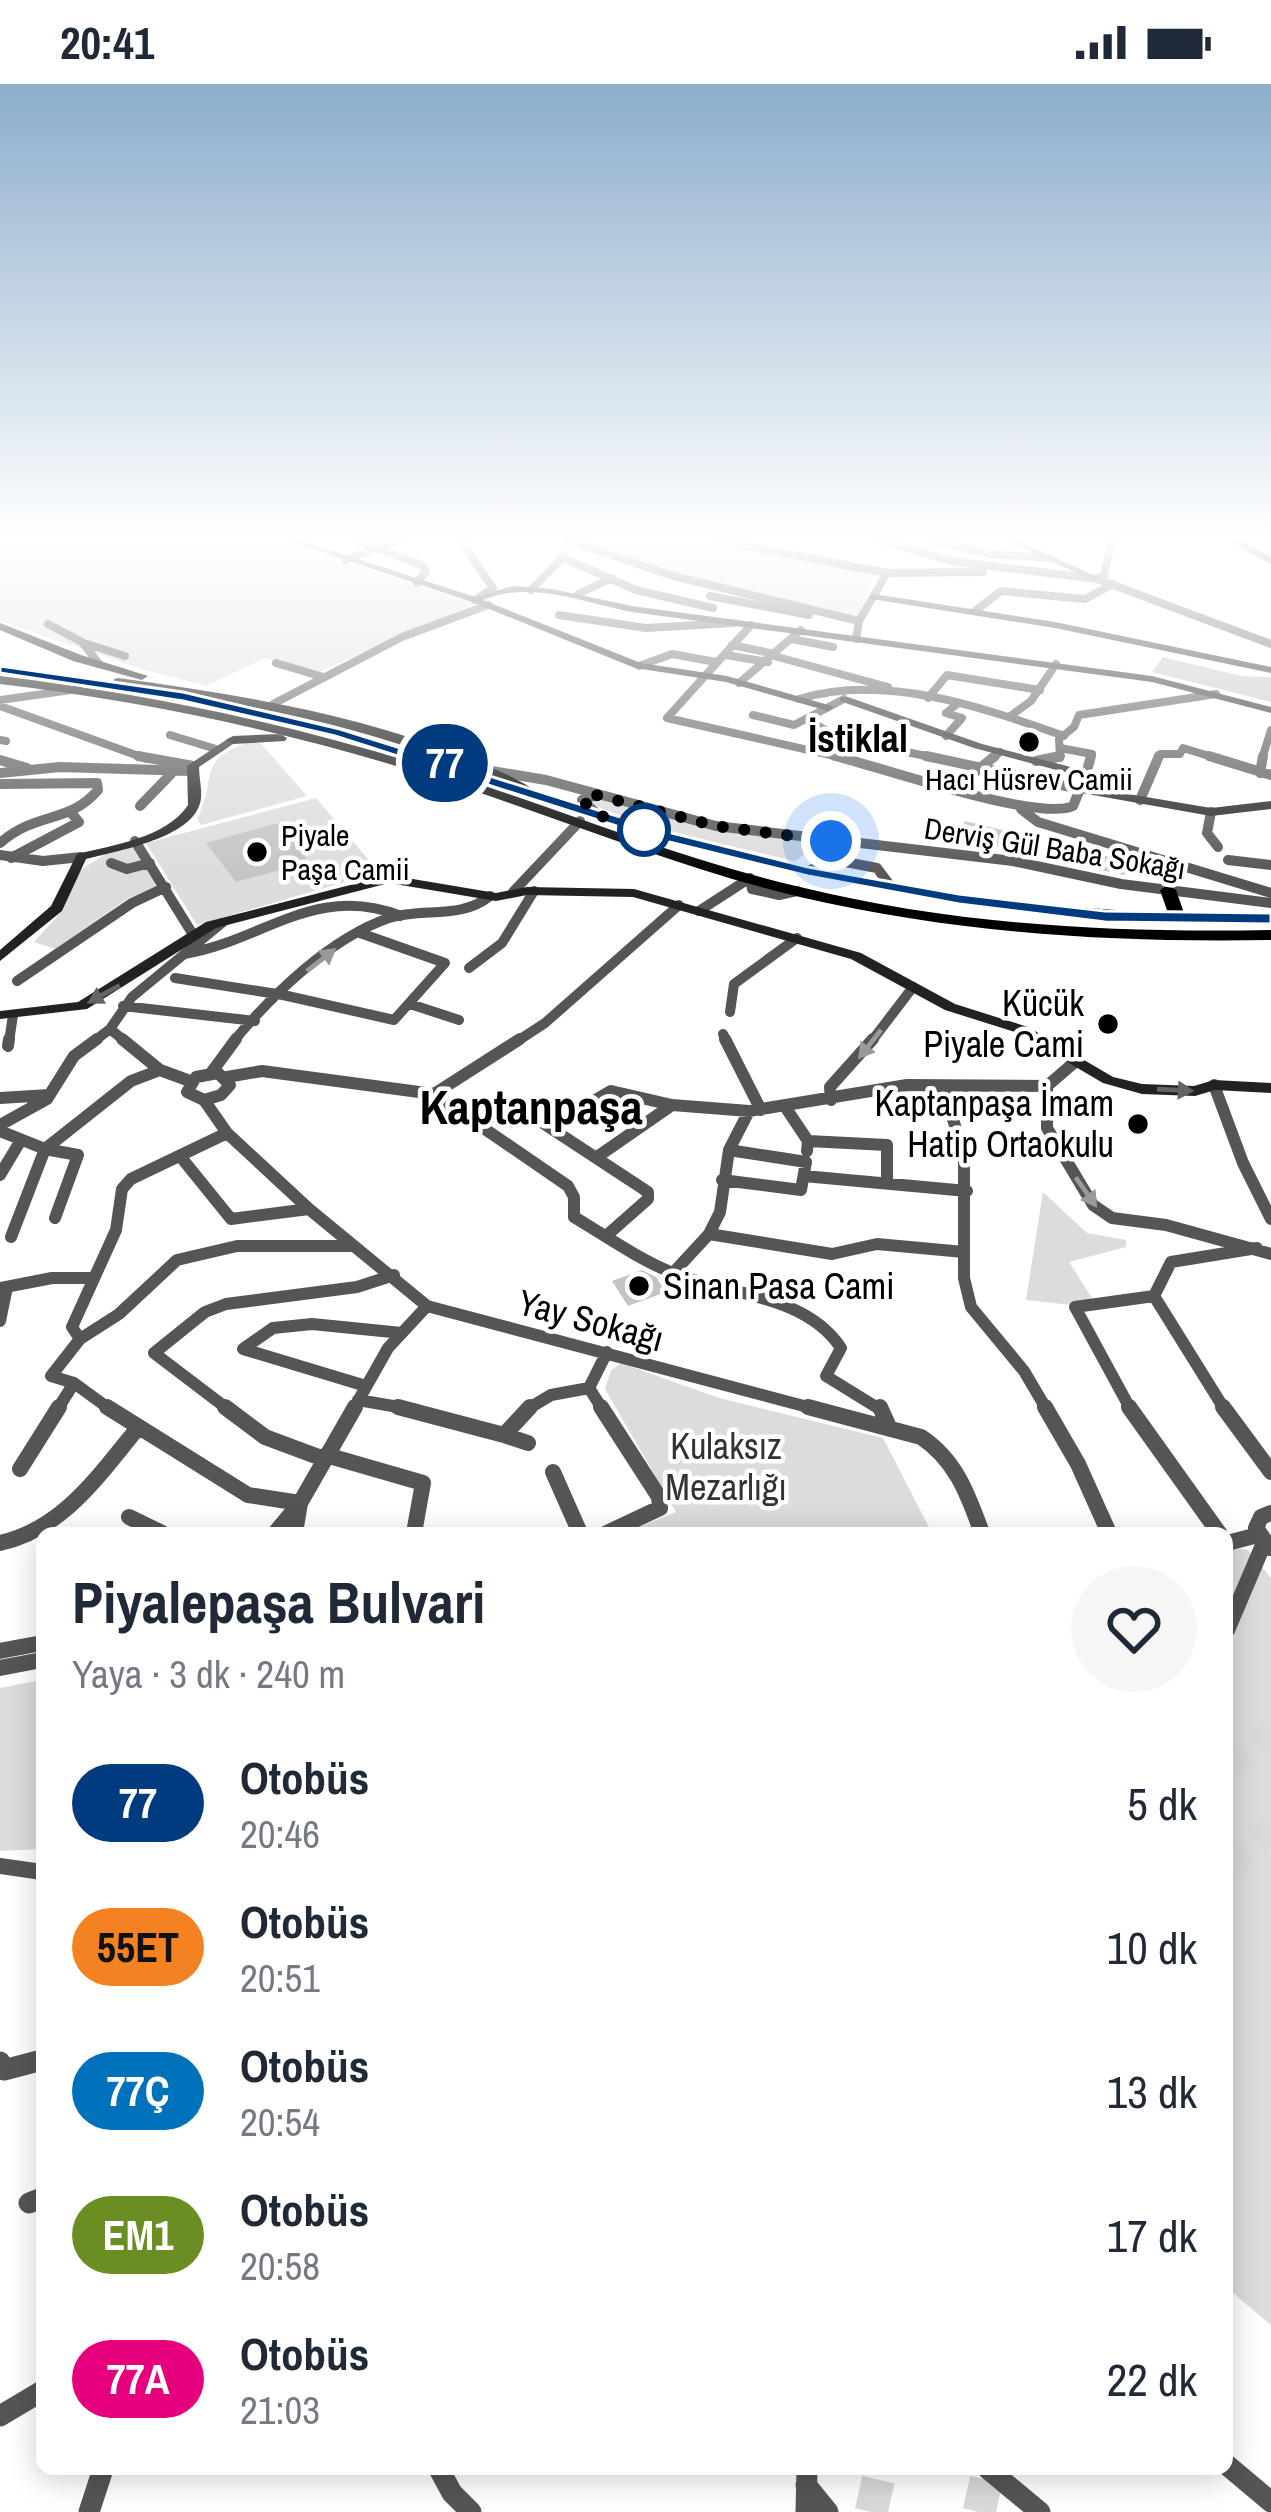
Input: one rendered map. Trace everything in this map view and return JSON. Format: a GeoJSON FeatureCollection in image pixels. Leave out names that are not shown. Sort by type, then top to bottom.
{"type":"FeatureCollection","features":[{"type":"Feature","properties":{"kind":"main road"},"geometry":{"type":"LineString","coordinates":[[71,653],[217,698],[391,739],[476,767],[533,794]]}},
{"type":"Feature","properties":{"kind":"main road"},"geometry":{"type":"LineString","coordinates":[[0,670],[217,698]]}},
{"type":"Feature","properties":{"kind":"main road"},"geometry":{"type":"LineString","coordinates":[[32,674],[259,713],[410,752],[598,815],[808,872],[1105,916],[1271,919]]}},
{"type":"Feature","properties":{"kind":"main road"},"geometry":{"type":"LineString","coordinates":[[0,680],[79,689],[234,718],[330,742],[750,878],[838,900],[1030,930],[1271,935]]}},
{"type":"Feature","properties":{"kind":"main road"},"geometry":{"type":"LineString","coordinates":[[233,740],[246,729],[234,718]]}},
{"type":"Feature","properties":{"kind":"main road"},"geometry":{"type":"LineString","coordinates":[[233,740],[272,736],[330,742]]}},
{"type":"Feature","properties":{"kind":"main road"},"geometry":{"type":"LineString","coordinates":[[838,900],[856,892],[842,878]]}},
{"type":"Feature","properties":{"kind":"main road"},"geometry":{"type":"LineString","coordinates":[[896,911],[881,899],[901,889]]}},
{"type":"Feature","properties":{"kind":"main road"},"geometry":{"type":"LineString","coordinates":[[1168,890],[1177,912],[1171,919]]}},
{"type":"Feature","properties":{"kind":"street"},"geometry":{"type":"LineString","coordinates":[[91,653],[99,664]]}},
{"type":"Feature","properties":{"kind":"street"},"geometry":{"type":"LineString","coordinates":[[117,653],[125,656]]}},
{"type":"Feature","properties":{"kind":"street"},"geometry":{"type":"LineString","coordinates":[[273,704],[370,653]]}},
{"type":"Feature","properties":{"kind":"street"},"geometry":{"type":"LineString","coordinates":[[608,653],[640,666],[739,682],[828,708]]}},
{"type":"Feature","properties":{"kind":"street"},"geometry":{"type":"LineString","coordinates":[[760,653],[1009,717],[1064,736]]}},
{"type":"Feature","properties":{"kind":"street"},"geometry":{"type":"LineString","coordinates":[[739,682],[777,653]]}},
{"type":"Feature","properties":{"kind":"street"},"geometry":{"type":"LineString","coordinates":[[806,663],[822,653]]}},
{"type":"Feature","properties":{"kind":"street"},"geometry":{"type":"LineString","coordinates":[[971,653],[1216,694],[1271,711]]}},
{"type":"Feature","properties":{"kind":"street"},"geometry":{"type":"LineString","coordinates":[[1182,653],[1271,672]]}},
{"type":"Feature","properties":{"kind":"street"},"geometry":{"type":"LineString","coordinates":[[640,666],[672,654],[716,662]]}},
{"type":"Feature","properties":{"kind":"street"},"geometry":{"type":"LineString","coordinates":[[977,654],[968,672],[1011,681]]}},
{"type":"Feature","properties":{"kind":"street"},"geometry":{"type":"LineString","coordinates":[[773,657],[726,655],[667,718],[892,769],[1016,806],[1064,811],[1073,806],[1093,754],[1060,748]]}},
{"type":"Feature","properties":{"kind":"street"},"geometry":{"type":"LineString","coordinates":[[998,676],[1007,658]]}},
{"type":"Feature","properties":{"kind":"street"},"geometry":{"type":"LineString","coordinates":[[276,663],[323,677]]}},
{"type":"Feature","properties":{"kind":"street"},"geometry":{"type":"LineString","coordinates":[[1009,717],[1042,686],[1056,664]]}},
{"type":"Feature","properties":{"kind":"street"},"geometry":{"type":"LineString","coordinates":[[928,698],[947,675],[1042,686]]}},
{"type":"Feature","properties":{"kind":"street"},"geometry":{"type":"LineString","coordinates":[[0,703],[79,689]]}},
{"type":"Feature","properties":{"kind":"street"},"geometry":{"type":"LineString","coordinates":[[799,699],[818,690],[916,695]]}},
{"type":"Feature","properties":{"kind":"street"},"geometry":{"type":"LineString","coordinates":[[1036,761],[1060,758],[1064,736],[1079,715],[1176,704],[1216,694]]}},
{"type":"Feature","properties":{"kind":"street"},"geometry":{"type":"LineString","coordinates":[[753,715],[794,725],[844,699],[946,736],[1086,774]]}},
{"type":"Feature","properties":{"kind":"street"},"geometry":{"type":"LineString","coordinates":[[0,703],[152,761],[192,769]]}},
{"type":"Feature","properties":{"kind":"street"},"geometry":{"type":"LineString","coordinates":[[946,736],[962,718],[946,713],[957,704]]}},
{"type":"Feature","properties":{"kind":"street"},"geometry":{"type":"LineString","coordinates":[[807,720],[841,738],[1140,800],[1210,812],[1271,805]]}},
{"type":"Feature","properties":{"kind":"street"},"geometry":{"type":"LineString","coordinates":[[1140,800],[1160,754],[1180,754],[1183,748],[1208,752],[1265,774],[1266,735],[1271,730]]}},
{"type":"Feature","properties":{"kind":"street"},"geometry":{"type":"LineString","coordinates":[[170,735],[215,749]]}},
{"type":"Feature","properties":{"kind":"street"},"geometry":{"type":"LineString","coordinates":[[0,773],[95,767],[171,774],[192,769],[233,740]]}},
{"type":"Feature","properties":{"kind":"street"},"geometry":{"type":"LineString","coordinates":[[955,789],[1000,752]]}},
{"type":"Feature","properties":{"kind":"street"},"geometry":{"type":"LineString","coordinates":[[0,760],[32,769]]}},
{"type":"Feature","properties":{"kind":"street","name":"Derviş Gül Baba Sokağı"},"geometry":{"type":"LineString","coordinates":[[476,767],[716,826],[1012,861],[1168,890],[1271,903]]}},
{"type":"Feature","properties":{"kind":"street"},"geometry":{"type":"LineString","coordinates":[[5,856],[43,861],[81,857],[186,819],[195,803],[192,769]]}},
{"type":"Feature","properties":{"kind":"street"},"geometry":{"type":"LineString","coordinates":[[140,806],[171,774]]}},
{"type":"Feature","properties":{"kind":"street"},"geometry":{"type":"LineString","coordinates":[[0,784],[97,783],[93,799],[72,814],[22,824],[0,843]]}},
{"type":"Feature","properties":{"kind":"street"},"geometry":{"type":"LineString","coordinates":[[596,795],[582,800],[598,815]]}},
{"type":"Feature","properties":{"kind":"street"},"geometry":{"type":"LineString","coordinates":[[1016,806],[1038,822],[1271,892]]}},
{"type":"Feature","properties":{"kind":"street"},"geometry":{"type":"LineString","coordinates":[[1210,812],[1207,833],[1218,847]]}},
{"type":"Feature","properties":{"kind":"street"},"geometry":{"type":"LineString","coordinates":[[5,856],[79,822],[72,814]]}},
{"type":"Feature","properties":{"kind":"street"},"geometry":{"type":"LineString","coordinates":[[513,892],[580,821]]}},
{"type":"Feature","properties":{"kind":"street"},"geometry":{"type":"LineString","coordinates":[[135,841],[192,933]]}},
{"type":"Feature","properties":{"kind":"street"},"geometry":{"type":"LineString","coordinates":[[0,957],[57,908],[81,857]]}},
{"type":"Feature","properties":{"kind":"street"},"geometry":{"type":"LineString","coordinates":[[808,872],[836,860],[877,868],[901,889]]}},
{"type":"Feature","properties":{"kind":"street"},"geometry":{"type":"LineString","coordinates":[[1242,886],[1228,860],[1271,865]]}},
{"type":"Feature","properties":{"kind":"street"},"geometry":{"type":"LineString","coordinates":[[111,863],[127,869],[150,863]]}},
{"type":"Feature","properties":{"kind":"street"},"geometry":{"type":"LineString","coordinates":[[699,911],[750,878]]}},
{"type":"Feature","properties":{"kind":"street"},"geometry":{"type":"LineString","coordinates":[[8,1046],[7,1015],[82,1006],[136,976],[192,933],[389,880],[490,896],[534,891],[634,893],[856,956],[950,1007],[1023,1030],[1108,1080],[1142,1089],[1196,1091],[1214,1084],[1271,1088]]}},
{"type":"Feature","properties":{"kind":"street"},"geometry":{"type":"LineString","coordinates":[[17,981],[132,903],[166,886]]}},
{"type":"Feature","properties":{"kind":"street"},"geometry":{"type":"LineString","coordinates":[[469,968],[502,943],[534,891]]}},
{"type":"Feature","properties":{"kind":"street"},"geometry":{"type":"LineString","coordinates":[[211,1073],[222,1052],[317,961],[360,933],[401,916],[473,908],[490,896]]}},
{"type":"Feature","properties":{"kind":"street"},"geometry":{"type":"LineString","coordinates":[[182,954],[217,951],[284,917],[371,904],[401,916]]}},
{"type":"Feature","properties":{"kind":"street"},"geometry":{"type":"LineString","coordinates":[[434,1094],[545,1023],[679,905]]}},
{"type":"Feature","properties":{"kind":"street"},"geometry":{"type":"LineString","coordinates":[[55,1219],[78,1155],[45,1149],[0,1128],[49,1096],[74,1057],[110,1028],[123,1006],[222,923]]}},
{"type":"Feature","properties":{"kind":"street"},"geometry":{"type":"LineString","coordinates":[[176,978],[283,995],[394,1021],[445,963],[360,933]]}},
{"type":"Feature","properties":{"kind":"street"},"geometry":{"type":"LineString","coordinates":[[730,1012],[734,983],[797,938]]}},
{"type":"Feature","properties":{"kind":"street"},"geometry":{"type":"LineString","coordinates":[[831,1100],[830,1087],[913,987]]}},
{"type":"Feature","properties":{"kind":"street"},"geometry":{"type":"LineString","coordinates":[[410,1004],[459,1020]]}},
{"type":"Feature","properties":{"kind":"street"},"geometry":{"type":"LineString","coordinates":[[123,1006],[255,1021]]}},
{"type":"Feature","properties":{"kind":"street"},"geometry":{"type":"LineString","coordinates":[[110,1028],[160,1070],[190,1081],[211,1073],[226,1077],[262,1071],[434,1094],[568,1186],[574,1197],[574,1217],[605,1236],[673,1273],[758,1298],[821,1326],[842,1348],[826,1376],[880,1407],[889,1427]]}},
{"type":"Feature","properties":{"kind":"street"},"geometry":{"type":"LineString","coordinates":[[723,1034],[755,1110]]}},
{"type":"Feature","properties":{"kind":"street"},"geometry":{"type":"LineString","coordinates":[[551,1126],[611,1091],[672,1105],[786,1108],[907,1085],[1047,1086],[1076,1061]]}},
{"type":"Feature","properties":{"kind":"street"},"geometry":{"type":"LineString","coordinates":[[11,1237],[45,1149],[131,1081],[160,1070]]}},
{"type":"Feature","properties":{"kind":"street"},"geometry":{"type":"LineString","coordinates":[[204,1100],[226,1092],[230,1084],[226,1077]]}},
{"type":"Feature","properties":{"kind":"street","name":"Yay Sokağı"},"geometry":{"type":"LineString","coordinates":[[190,1081],[187,1092],[204,1100],[227,1133],[309,1209],[427,1306],[921,1437],[952,1461],[980,1527]]}},
{"type":"Feature","properties":{"kind":"street"},"geometry":{"type":"LineString","coordinates":[[1214,1084],[1271,1220]]}},
{"type":"Feature","properties":{"kind":"street"},"geometry":{"type":"LineString","coordinates":[[942,1086],[964,1153],[964,1278],[971,1307],[1033,1386],[1078,1464],[1106,1527]]}},
{"type":"Feature","properties":{"kind":"street"},"geometry":{"type":"LineString","coordinates":[[1047,1086],[1047,1128],[1094,1205],[1112,1218],[1166,1225],[1264,1251]]}},
{"type":"Feature","properties":{"kind":"street"},"geometry":{"type":"LineString","coordinates":[[0,1098],[49,1096]]}},
{"type":"Feature","properties":{"kind":"street"},"geometry":{"type":"LineString","coordinates":[[479,1122],[511,1102],[648,1192],[648,1199],[605,1236]]}},
{"type":"Feature","properties":{"kind":"street"},"geometry":{"type":"LineString","coordinates":[[597,1157],[672,1105]]}},
{"type":"Feature","properties":{"kind":"street"},"geometry":{"type":"LineString","coordinates":[[722,1180],[801,1190],[808,1142],[786,1108]]}},
{"type":"Feature","properties":{"kind":"street"},"geometry":{"type":"LineString","coordinates":[[673,1273],[709,1234],[720,1212],[729,1150],[755,1110]]}},
{"type":"Feature","properties":{"kind":"street"},"geometry":{"type":"LineString","coordinates":[[80,1339],[72,1327],[116,1230],[122,1189],[130,1179],[227,1133]]}},
{"type":"Feature","properties":{"kind":"street"},"geometry":{"type":"LineString","coordinates":[[0,1175],[21,1140]]}},
{"type":"Feature","properties":{"kind":"street"},"geometry":{"type":"LineString","coordinates":[[808,1142],[887,1145],[887,1182]]}},
{"type":"Feature","properties":{"kind":"street"},"geometry":{"type":"LineString","coordinates":[[729,1150],[805,1169],[967,1191]]}},
{"type":"Feature","properties":{"kind":"street"},"geometry":{"type":"LineString","coordinates":[[180,1156],[230,1219],[309,1209]]}},
{"type":"Feature","properties":{"kind":"street"},"geometry":{"type":"LineString","coordinates":[[709,1234],[832,1255],[877,1244],[964,1252]]}},
{"type":"Feature","properties":{"kind":"street"},"geometry":{"type":"LineString","coordinates":[[300,1503],[248,1495],[137,1429],[74,1383],[51,1376],[80,1339],[119,1314],[177,1260],[237,1246],[352,1246]]}},
{"type":"Feature","properties":{"kind":"street"},"geometry":{"type":"LineString","coordinates":[[1154,1296],[1172,1262],[1264,1251]]}},
{"type":"Feature","properties":{"kind":"street"},"geometry":{"type":"LineString","coordinates":[[394,1275],[357,1287],[226,1304],[205,1312],[154,1353],[265,1436],[423,1483],[415,1527]]}},
{"type":"Feature","properties":{"kind":"street"},"geometry":{"type":"LineString","coordinates":[[0,1321],[4,1287],[52,1278],[94,1278]]}},
{"type":"Feature","properties":{"kind":"street"},"geometry":{"type":"LineString","coordinates":[[1154,1296],[1075,1307],[1116,1389],[1215,1527]]}},
{"type":"Feature","properties":{"kind":"street"},"geometry":{"type":"LineString","coordinates":[[1154,1296],[1214,1395],[1271,1472]]}},
{"type":"Feature","properties":{"kind":"street"},"geometry":{"type":"LineString","coordinates":[[280,1527],[300,1503],[362,1393],[402,1333],[427,1306]]}},
{"type":"Feature","properties":{"kind":"street"},"geometry":{"type":"LineString","coordinates":[[402,1333],[312,1324],[273,1328],[243,1349],[362,1393],[528,1443]]}},
{"type":"Feature","properties":{"kind":"street"},"geometry":{"type":"LineString","coordinates":[[589,1388],[607,1352]]}},
{"type":"Feature","properties":{"kind":"street"},"geometry":{"type":"LineString","coordinates":[[20,1469],[74,1383]]}},
{"type":"Feature","properties":{"kind":"street"},"geometry":{"type":"LineString","coordinates":[[504,1435],[521,1411],[557,1390],[589,1388]]}},
{"type":"Feature","properties":{"kind":"street"},"geometry":{"type":"LineString","coordinates":[[589,1388],[659,1497],[660,1508],[620,1527]]}},
{"type":"Feature","properties":{"kind":"street"},"geometry":{"type":"LineString","coordinates":[[39,1527],[64,1513],[137,1429]]}},
{"type":"Feature","properties":{"kind":"street"},"geometry":{"type":"LineString","coordinates":[[553,1472],[577,1527]]}},
{"type":"Feature","properties":{"kind":"street"},"geometry":{"type":"LineString","coordinates":[[296,1527],[300,1503]]}},
{"type":"Feature","properties":{"kind":"street"},"geometry":{"type":"LineString","coordinates":[[1233,1616],[1264,1542],[1257,1522],[1271,1513]]}},
{"type":"Feature","properties":{"kind":"street"},"geometry":{"type":"LineString","coordinates":[[129,1517],[150,1527]]}},
{"type":"Feature","properties":{"kind":"street"},"geometry":{"type":"LineString","coordinates":[[0,1543],[36,1529]]}},
{"type":"Feature","properties":{"kind":"street"},"geometry":{"type":"LineString","coordinates":[[1233,1543],[1264,1542]]}},
{"type":"Feature","properties":{"kind":"street"},"geometry":{"type":"LineString","coordinates":[[0,1652],[36,1644]]}},
{"type":"Feature","properties":{"kind":"street"},"geometry":{"type":"LineString","coordinates":[[0,1668],[36,1661]]}},
{"type":"Feature","properties":{"kind":"street"},"geometry":{"type":"LineString","coordinates":[[0,1866],[36,1871]]}},
{"type":"Feature","properties":{"kind":"street"},"geometry":{"type":"LineString","coordinates":[[0,2062],[4,2071],[36,2062]]}},
{"type":"Feature","properties":{"kind":"street"},"geometry":{"type":"LineString","coordinates":[[0,2416],[36,2395]]}},
{"type":"Feature","properties":{"kind":"street"},"geometry":{"type":"LineString","coordinates":[[1233,2470],[1271,2503]]}},
{"type":"Feature","properties":{"kind":"street"},"geometry":{"type":"LineString","coordinates":[[88,2512],[101,2475]]}},
{"type":"Feature","properties":{"kind":"street"},"geometry":{"type":"LineString","coordinates":[[442,2475],[471,2512]]}},
{"type":"Feature","properties":{"kind":"street"},"geometry":{"type":"LineString","coordinates":[[995,2475],[1040,2512]]}},
{"type":"Feature","properties":{"kind":"street"},"geometry":{"type":"LineString","coordinates":[[806,2489],[828,2512]]}},
{"type":"Feature","properties":{"kind":"green space"},"geometry":{"type":"Polygon","coordinates":[[[95,653],[361,653],[316,673],[265,658],[206,686],[95,653]]]}},
{"type":"Feature","properties":{"kind":"green space"},"geometry":{"type":"Polygon","coordinates":[[[257,739],[307,796],[201,825],[197,819],[216,762],[257,739]]]}},
{"type":"Feature","properties":{"kind":"green space"},"geometry":{"type":"Polygon","coordinates":[[[316,798],[379,872],[197,925],[146,843],[316,798]]]}},
{"type":"Feature","properties":{"kind":"green space"},"geometry":{"type":"Polygon","coordinates":[[[591,798],[713,829],[822,842],[795,861],[652,828],[588,803],[591,798]]]}},
{"type":"Feature","properties":{"kind":"green space"},"geometry":{"type":"Polygon","coordinates":[[[132,845],[159,886],[127,899],[55,949],[34,942],[63,910],[79,871],[107,853],[132,845]]]}},
{"type":"Feature","properties":{"kind":"green space"},"geometry":{"type":"Polygon","coordinates":[[[1043,1192],[1087,1233],[1126,1240],[1126,1247],[1069,1262],[1094,1301],[1072,1305],[1026,1300],[1043,1192]]]}},
{"type":"Feature","properties":{"kind":"green space","name":"Kulaksız Mezarlığı"},"geometry":{"type":"Polygon","coordinates":[[[621,1363],[719,1398],[883,1438],[929,1527],[639,1527],[676,1512],[605,1389],[611,1370],[621,1363]]]}},
{"type":"Feature","properties":{"kind":"green space"},"geometry":{"type":"Polygon","coordinates":[[[1233,1548],[1248,1550],[1271,1578],[1271,2325],[1233,2293],[1233,1548]]]}},
{"type":"Feature","properties":{"kind":"green space"},"geometry":{"type":"Polygon","coordinates":[[[36,1681],[36,1849],[0,1851],[0,1688],[36,1681]]]}},
{"type":"Feature","properties":{"kind":"building"},"geometry":{"type":"Polygon","coordinates":[[[1163,657],[1241,676],[1271,677],[1271,702],[1152,672],[1163,657]]]}},
{"type":"Feature","properties":{"kind":"building"},"geometry":{"type":"Polygon","coordinates":[[[965,821],[1035,838],[1025,853],[955,836],[965,821]]]}},
{"type":"Feature","properties":{"kind":"building","name":"Piyale Paşa Camii"},"geometry":{"type":"Polygon","coordinates":[[[278,823],[309,862],[236,882],[206,843],[278,823]]]}},
{"type":"Feature","properties":{"kind":"building"},"geometry":{"type":"Polygon","coordinates":[[[1058,845],[1131,862],[1124,875],[1050,859],[1058,845]]]}},
{"type":"Feature","properties":{"kind":"building","name":"Sinan Pasa Cami"},"geometry":{"type":"Polygon","coordinates":[[[642,1270],[656,1277],[666,1292],[628,1306],[612,1281],[642,1270]]]}},
{"type":"Feature","properties":{"kind":"tunnel"},"geometry":{"type":"LineString","coordinates":[[1233,1766],[1271,1733]]}},
{"type":"Feature","properties":{"kind":"tunnel"},"geometry":{"type":"LineString","coordinates":[[1233,1864],[1271,1830]]}},
{"type":"Feature","properties":{"kind":"tunnel"},"geometry":{"type":"LineString","coordinates":[[871,2512],[880,2475]]}},
{"type":"Feature","properties":{"kind":"tunnel"},"geometry":{"type":"LineString","coordinates":[[979,2512],[988,2475]]}},
{"type":"Feature","properties":{"kind":"bus line","name":"77"},"geometry":{"type":"LineString","coordinates":[[0,670],[183,697],[340,733],[663,836],[808,872],[959,899],[1105,916],[1271,919]]}},
{"type":"Feature","properties":{"kind":"place","name":"Hacı Hüsrev Camii"},"geometry":{"type":"Point","coordinates":[1029,742]}},
{"type":"Feature","properties":{"kind":"place","name":"Piyale Paşa Camii"},"geometry":{"type":"Point","coordinates":[257,852]}},
{"type":"Feature","properties":{"kind":"place","name":"Kücük Piyale Cami"},"geometry":{"type":"Point","coordinates":[1108,1024]}},
{"type":"Feature","properties":{"kind":"place","name":"Kaptanpaşa İmam Hatip Ortaokulu"},"geometry":{"type":"Point","coordinates":[1138,1124]}},
{"type":"Feature","properties":{"kind":"place","name":"Sinan Pasa Cami"},"geometry":{"type":"Point","coordinates":[639,1286]}},
{"type":"Feature","properties":{"kind":"district","name":"İstiklal"},"geometry":{"type":"Point","coordinates":[858,738]}},
{"type":"Feature","properties":{"kind":"district","name":"Kaptanpaşa"},"geometry":{"type":"Point","coordinates":[531,1106]}},
{"type":"Feature","properties":{"kind":"route"},"geometry":{"type":"LineString","coordinates":[[644,830],[598,815],[582,800],[596,795],[716,826],[831,841]]}}]}
